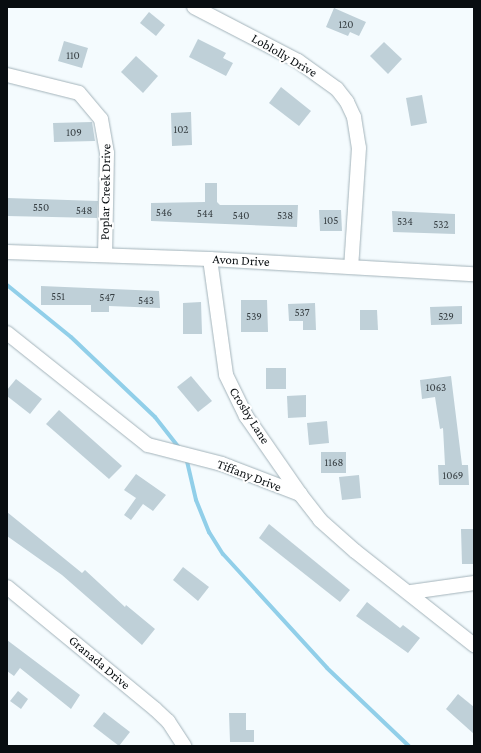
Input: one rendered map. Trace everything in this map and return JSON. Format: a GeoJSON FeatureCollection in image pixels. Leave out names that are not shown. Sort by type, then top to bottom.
{"type":"FeatureCollection","features":[{"type":"Feature","properties":{"kind":"street","name":"Loblolly Drive"},"geometry":{"type":"LineString","coordinates":[[194,7],[298,61],[337,89],[347,102],[354,117],[359,148],[351,267]]}},
{"type":"Feature","properties":{"kind":"street","name":"Poplar Creek Drive"},"geometry":{"type":"LineString","coordinates":[[7,75],[79,92],[101,119],[107,153],[105,255]]}},
{"type":"Feature","properties":{"kind":"street","name":"Avon Drive"},"geometry":{"type":"LineString","coordinates":[[7,252],[210,259],[474,274]]}},
{"type":"Feature","properties":{"kind":"street","name":"Crosby Lane"},"geometry":{"type":"LineString","coordinates":[[210,259],[226,375],[246,416],[300,494]]}},
{"type":"Feature","properties":{"kind":"street","name":"Tiffany Drive"},"geometry":{"type":"LineString","coordinates":[[7,333],[147,444],[222,464],[300,494]]}},
{"type":"Feature","properties":{"kind":"street"},"geometry":{"type":"LineString","coordinates":[[300,494],[320,520],[354,551],[411,592],[474,645]]}},
{"type":"Feature","properties":{"kind":"street"},"geometry":{"type":"LineString","coordinates":[[411,592],[474,583]]}},
{"type":"Feature","properties":{"kind":"street","name":"Granada Drive"},"geometry":{"type":"LineString","coordinates":[[7,587],[168,721],[184,746]]}},
{"type":"Feature","properties":{"kind":"building"},"geometry":{"type":"Polygon","coordinates":[[[334,8],[366,22],[359,36],[350,32],[348,36],[326,27],[334,8]]]}},
{"type":"Feature","properties":{"kind":"building"},"geometry":{"type":"Polygon","coordinates":[[[149,12],[165,25],[156,36],[140,23],[149,12]]]}},
{"type":"Feature","properties":{"kind":"building"},"geometry":{"type":"Polygon","coordinates":[[[198,39],[226,53],[223,58],[233,63],[226,76],[189,57],[198,39]]]}},
{"type":"Feature","properties":{"kind":"building"},"geometry":{"type":"Polygon","coordinates":[[[64,41],[88,48],[82,68],[58,61],[64,41]]]}},
{"type":"Feature","properties":{"kind":"building"},"geometry":{"type":"Polygon","coordinates":[[[384,42],[402,59],[388,74],[370,56],[384,42]]]}},
{"type":"Feature","properties":{"kind":"building"},"geometry":{"type":"Polygon","coordinates":[[[136,56],[158,76],[143,93],[121,72],[136,56]]]}},
{"type":"Feature","properties":{"kind":"building"},"geometry":{"type":"Polygon","coordinates":[[[281,87],[311,111],[299,126],[269,103],[281,87]]]}},
{"type":"Feature","properties":{"kind":"building"},"geometry":{"type":"Polygon","coordinates":[[[422,95],[427,123],[411,126],[406,98],[422,95]]]}},
{"type":"Feature","properties":{"kind":"building"},"geometry":{"type":"Polygon","coordinates":[[[191,112],[192,145],[172,146],[171,113],[191,112]]]}},
{"type":"Feature","properties":{"kind":"building"},"geometry":{"type":"Polygon","coordinates":[[[92,122],[95,141],[54,142],[53,123],[92,122]]]}},
{"type":"Feature","properties":{"kind":"building"},"geometry":{"type":"Polygon","coordinates":[[[205,183],[217,183],[217,202],[220,205],[298,205],[297,227],[151,221],[151,203],[205,202],[205,183]]]}},
{"type":"Feature","properties":{"kind":"building"},"geometry":{"type":"Polygon","coordinates":[[[7,198],[98,201],[97,218],[7,216],[7,198]]]}},
{"type":"Feature","properties":{"kind":"building"},"geometry":{"type":"Polygon","coordinates":[[[319,210],[341,210],[342,231],[320,231],[319,210]]]}},
{"type":"Feature","properties":{"kind":"building"},"geometry":{"type":"Polygon","coordinates":[[[392,211],[455,214],[455,234],[393,232],[392,211]]]}},
{"type":"Feature","properties":{"kind":"building"},"geometry":{"type":"Polygon","coordinates":[[[41,286],[159,291],[160,308],[109,306],[109,312],[91,312],[91,305],[41,305],[41,286]]]}},
{"type":"Feature","properties":{"kind":"building"},"geometry":{"type":"Polygon","coordinates":[[[241,300],[267,300],[268,332],[241,332],[241,300]]]}},
{"type":"Feature","properties":{"kind":"building"},"geometry":{"type":"Polygon","coordinates":[[[201,302],[202,334],[183,334],[183,303],[201,302]]]}},
{"type":"Feature","properties":{"kind":"building"},"geometry":{"type":"Polygon","coordinates":[[[315,303],[316,330],[303,330],[303,321],[289,321],[288,304],[315,303]]]}},
{"type":"Feature","properties":{"kind":"building"},"geometry":{"type":"Polygon","coordinates":[[[462,306],[462,324],[431,325],[430,307],[462,306]]]}},
{"type":"Feature","properties":{"kind":"building"},"geometry":{"type":"Polygon","coordinates":[[[360,310],[377,310],[378,330],[360,330],[360,310]]]}},
{"type":"Feature","properties":{"kind":"building"},"geometry":{"type":"Polygon","coordinates":[[[266,368],[286,368],[286,389],[266,389],[266,368]]]}},
{"type":"Feature","properties":{"kind":"building"},"geometry":{"type":"Polygon","coordinates":[[[191,376],[212,401],[198,412],[177,387],[191,376]]]}},
{"type":"Feature","properties":{"kind":"building"},"geometry":{"type":"Polygon","coordinates":[[[451,376],[462,465],[468,465],[469,485],[439,485],[438,465],[445,465],[443,428],[440,429],[435,397],[422,399],[420,380],[451,376]]]}},
{"type":"Feature","properties":{"kind":"building"},"geometry":{"type":"Polygon","coordinates":[[[16,379],[42,399],[30,414],[7,396],[7,390],[16,379]]]}},
{"type":"Feature","properties":{"kind":"building"},"geometry":{"type":"Polygon","coordinates":[[[306,395],[306,417],[288,418],[287,396],[306,395]]]}},
{"type":"Feature","properties":{"kind":"building"},"geometry":{"type":"Polygon","coordinates":[[[59,410],[122,466],[109,479],[46,424],[59,410]]]}},
{"type":"Feature","properties":{"kind":"building"},"geometry":{"type":"Polygon","coordinates":[[[327,421],[329,443],[309,445],[307,423],[327,421]]]}},
{"type":"Feature","properties":{"kind":"building"},"geometry":{"type":"Polygon","coordinates":[[[321,452],[346,452],[346,473],[321,473],[321,452]]]}},
{"type":"Feature","properties":{"kind":"building"},"geometry":{"type":"Polygon","coordinates":[[[136,474],[166,495],[153,511],[143,504],[131,520],[124,515],[136,498],[124,490],[136,474]]]}},
{"type":"Feature","properties":{"kind":"building"},"geometry":{"type":"Polygon","coordinates":[[[359,475],[361,498],[342,500],[339,477],[359,475]]]}},
{"type":"Feature","properties":{"kind":"building"},"geometry":{"type":"Polygon","coordinates":[[[7,512],[82,573],[85,570],[125,607],[126,605],[155,629],[142,645],[62,575],[7,536],[7,512]]]}},
{"type":"Feature","properties":{"kind":"building"},"geometry":{"type":"Polygon","coordinates":[[[269,524],[350,590],[340,602],[259,538],[269,524]]]}},
{"type":"Feature","properties":{"kind":"building"},"geometry":{"type":"Polygon","coordinates":[[[461,529],[474,529],[474,564],[462,564],[461,529]]]}},
{"type":"Feature","properties":{"kind":"building"},"geometry":{"type":"Polygon","coordinates":[[[183,567],[209,587],[198,601],[173,580],[183,567]]]}},
{"type":"Feature","properties":{"kind":"building"},"geometry":{"type":"Polygon","coordinates":[[[367,602],[400,628],[403,625],[420,638],[408,653],[356,616],[367,602]]]}},
{"type":"Feature","properties":{"kind":"building"},"geometry":{"type":"Polygon","coordinates":[[[7,640],[80,695],[71,709],[20,668],[14,676],[7,671],[7,640]]]}},
{"type":"Feature","properties":{"kind":"building"},"geometry":{"type":"Polygon","coordinates":[[[18,691],[28,699],[21,709],[10,701],[18,691]]]}},
{"type":"Feature","properties":{"kind":"building"},"geometry":{"type":"Polygon","coordinates":[[[458,694],[474,707],[474,734],[446,709],[458,694]]]}},
{"type":"Feature","properties":{"kind":"building"},"geometry":{"type":"Polygon","coordinates":[[[104,712],[130,732],[119,746],[93,726],[104,712]]]}},
{"type":"Feature","properties":{"kind":"building"},"geometry":{"type":"Polygon","coordinates":[[[229,713],[246,713],[246,730],[254,730],[254,742],[230,742],[229,713]]]}},
{"type":"Feature","properties":{"kind":"waterway"},"geometry":{"type":"LineString","coordinates":[[7,285],[71,337],[155,417],[180,449]]}},
{"type":"Feature","properties":{"kind":"waterway"},"geometry":{"type":"LineString","coordinates":[[186,457],[196,500],[209,532],[223,554],[327,668],[409,746]]}}]}
